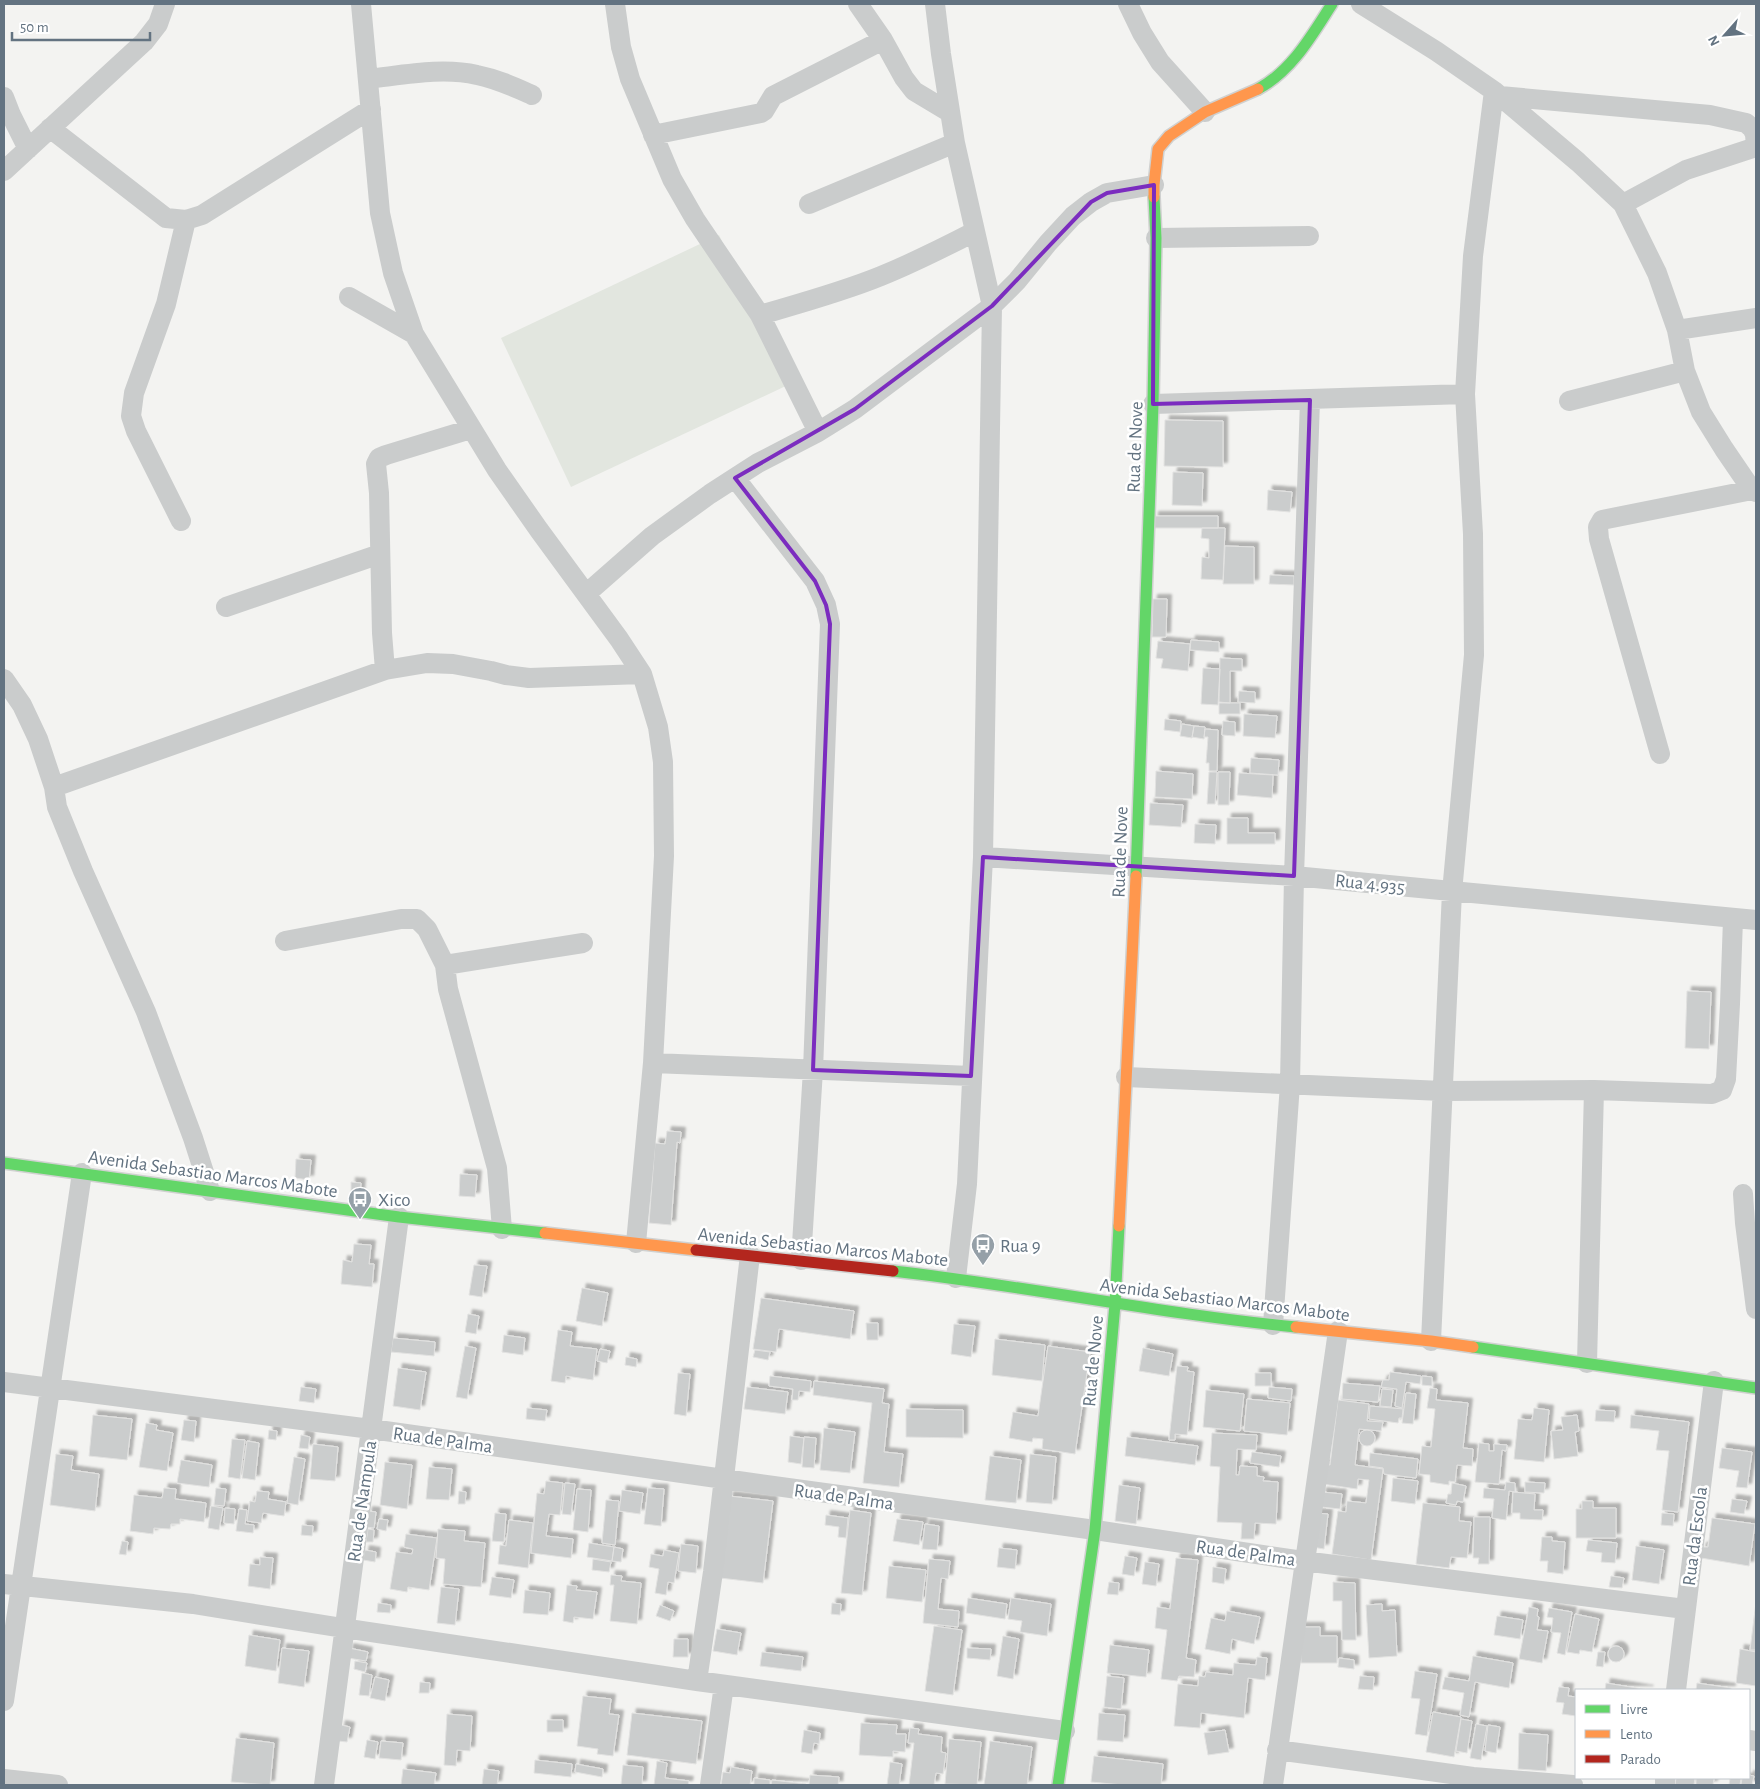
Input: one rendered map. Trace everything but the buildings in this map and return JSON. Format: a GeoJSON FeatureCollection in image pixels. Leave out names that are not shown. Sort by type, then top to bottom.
{"type":"FeatureCollection","features":[{"type":"Feature","properties":{"kind":"street"},"geometry":{"type":"LineString","coordinates":[[4,171],[144,42],[158,24],[165,4]]}},
{"type":"Feature","properties":{"kind":"street"},"geometry":{"type":"LineString","coordinates":[[361,4],[380,213],[393,273],[414,334],[471,429],[533,522],[642,674],[658,727],[663,762],[664,856],[653,1063],[636,1243]]}},
{"type":"Feature","properties":{"kind":"street"},"geometry":{"type":"LineString","coordinates":[[616,4],[622,47],[630,79],[672,179],[695,219],[760,315],[818,432]]}},
{"type":"Feature","properties":{"kind":"street"},"geometry":{"type":"LineString","coordinates":[[858,4],[914,91],[950,112]]}},
{"type":"Feature","properties":{"kind":"street"},"geometry":{"type":"LineString","coordinates":[[935,4],[955,143],[992,306],[983,857],[967,1184],[956,1278]]}},
{"type":"Feature","properties":{"kind":"street"},"geometry":{"type":"LineString","coordinates":[[1128,4],[1160,62],[1205,112]]}},
{"type":"Feature","properties":{"kind":"street","name":"Rua de Nove"},"geometry":{"type":"LineString","coordinates":[[1058,1785],[1095,1530],[1115,1304],[1137,865],[1153,404],[1156,238],[1154,185],[1158,149],[1168,136],[1205,112],[1266,85],[1298,54],[1332,4]]}},
{"type":"Feature","properties":{"kind":"street"},"geometry":{"type":"LineString","coordinates":[[1361,4],[1436,51],[1497,94],[1578,162],[1623,204],[1657,273],[1677,330],[1685,371],[1701,412],[1724,449],[1754,491],[1602,520],[1598,527],[1599,539],[1660,754]]}},
{"type":"Feature","properties":{"kind":"street"},"geometry":{"type":"LineString","coordinates":[[653,135],[761,113],[773,96],[882,40]]}},
{"type":"Feature","properties":{"kind":"street"},"geometry":{"type":"LineString","coordinates":[[368,79],[422,73],[475,74],[496,79],[532,95]]}},
{"type":"Feature","properties":{"kind":"street"},"geometry":{"type":"LineString","coordinates":[[1497,94],[1710,115],[1746,123],[1752,128],[1755,134],[1756,147],[1686,170],[1623,204]]}},
{"type":"Feature","properties":{"kind":"street"},"geometry":{"type":"LineString","coordinates":[[1431,1341],[1452,892],[1474,655],[1473,534],[1466,394],[1473,256],[1497,94]]}},
{"type":"Feature","properties":{"kind":"street"},"geometry":{"type":"LineString","coordinates":[[4,97],[28,149]]}},
{"type":"Feature","properties":{"kind":"street"},"geometry":{"type":"LineString","coordinates":[[50,128],[166,218],[186,220],[202,215],[371,109]]}},
{"type":"Feature","properties":{"kind":"street"},"geometry":{"type":"LineString","coordinates":[[809,204],[955,143]]}},
{"type":"Feature","properties":{"kind":"street"},"geometry":{"type":"LineString","coordinates":[[586,594],[652,536],[758,462],[818,432],[855,409],[992,306],[1017,281],[1073,216],[1091,202],[1107,193],[1154,185]]}},
{"type":"Feature","properties":{"kind":"street"},"geometry":{"type":"LineString","coordinates":[[181,521],[136,431],[131,416],[134,393],[166,304],[186,220]]}},
{"type":"Feature","properties":{"kind":"street"},"geometry":{"type":"LineString","coordinates":[[760,315],[827,295],[880,276],[974,232]]}},
{"type":"Feature","properties":{"kind":"street"},"geometry":{"type":"LineString","coordinates":[[1156,238],[1309,236]]}},
{"type":"Feature","properties":{"kind":"street"},"geometry":{"type":"LineString","coordinates":[[350,297],[414,334]]}},
{"type":"Feature","properties":{"kind":"street"},"geometry":{"type":"LineString","coordinates":[[1677,330],[1756,318]]}},
{"type":"Feature","properties":{"kind":"street"},"geometry":{"type":"LineString","coordinates":[[1569,401],[1685,371]]}},
{"type":"Feature","properties":{"kind":"street"},"geometry":{"type":"LineString","coordinates":[[1153,404],[1466,394]]}},
{"type":"Feature","properties":{"kind":"street"},"geometry":{"type":"LineString","coordinates":[[1273,1325],[1290,1084],[1294,876],[1310,400]]}},
{"type":"Feature","properties":{"kind":"street"},"geometry":{"type":"LineString","coordinates":[[385,670],[382,633],[379,493],[376,464],[379,458],[471,429]]}},
{"type":"Feature","properties":{"kind":"street"},"geometry":{"type":"LineString","coordinates":[[735,478],[815,581],[826,605],[830,624],[814,1070],[801,1260]]}},
{"type":"Feature","properties":{"kind":"street"},"geometry":{"type":"LineString","coordinates":[[226,607],[380,554]]}},
{"type":"Feature","properties":{"kind":"street"},"geometry":{"type":"LineString","coordinates":[[54,786],[385,670],[427,663],[453,664],[491,671],[506,676],[529,678],[642,674]]}},
{"type":"Feature","properties":{"kind":"street"},"geometry":{"type":"LineString","coordinates":[[4,679],[22,705],[38,739],[65,826],[146,1012],[210,1191]]}},
{"type":"Feature","properties":{"kind":"street","name":"Rua 4.935"},"geometry":{"type":"LineString","coordinates":[[983,857],[1294,876],[1756,920]]}},
{"type":"Feature","properties":{"kind":"street"},"geometry":{"type":"LineString","coordinates":[[285,941],[401,919],[417,919],[426,929],[445,965],[448,989],[497,1168],[502,1229]]}},
{"type":"Feature","properties":{"kind":"street"},"geometry":{"type":"LineString","coordinates":[[1126,1077],[1442,1091],[1594,1090],[1712,1094],[1722,1090],[1726,1079],[1733,919]]}},
{"type":"Feature","properties":{"kind":"street"},"geometry":{"type":"LineString","coordinates":[[445,965],[583,943]]}},
{"type":"Feature","properties":{"kind":"street"},"geometry":{"type":"LineString","coordinates":[[653,1063],[971,1076]]}},
{"type":"Feature","properties":{"kind":"street"},"geometry":{"type":"LineString","coordinates":[[1587,1363],[1594,1090]]}},
{"type":"Feature","properties":{"kind":"street","name":"Avenida Sebastiao Marcos Mabote"},"geometry":{"type":"LineString","coordinates":[[4,1163],[399,1217],[956,1278],[1115,1304],[1273,1325],[1431,1341],[1756,1388]]}},
{"type":"Feature","properties":{"kind":"street"},"geometry":{"type":"LineString","coordinates":[[4,1701],[12,1585],[50,1389],[82,1173]]}},
{"type":"Feature","properties":{"kind":"street"},"geometry":{"type":"LineString","coordinates":[[1743,1194],[1756,1309]]}},
{"type":"Feature","properties":{"kind":"street","name":"Rua de Nampula"},"geometry":{"type":"LineString","coordinates":[[324,1785],[343,1628],[399,1217]]}},
{"type":"Feature","properties":{"kind":"street"},"geometry":{"type":"LineString","coordinates":[[697,1681],[724,1479],[750,1255]]}},
{"type":"Feature","properties":{"kind":"street"},"geometry":{"type":"LineString","coordinates":[[1273,1785],[1338,1331]]}},
{"type":"Feature","properties":{"kind":"street","name":"Rua da Escola"},"geometry":{"type":"LineString","coordinates":[[1676,1689],[1714,1381]]}},
{"type":"Feature","properties":{"kind":"street","name":"Rua de Palma"},"geometry":{"type":"LineString","coordinates":[[4,1382],[371,1429],[1304,1561],[1685,1608]]}},
{"type":"Feature","properties":{"kind":"street"},"geometry":{"type":"LineString","coordinates":[[12,1585],[194,1604],[724,1685],[1065,1731]]}},
{"type":"Feature","properties":{"kind":"street"},"geometry":{"type":"LineString","coordinates":[[710,1785],[724,1685]]}},
{"type":"Feature","properties":{"kind":"street"},"geometry":{"type":"LineString","coordinates":[[1277,1750],[1472,1781],[1573,1785]]}},
{"type":"Feature","properties":{"kind":"street"},"geometry":{"type":"LineString","coordinates":[[4,1779],[58,1785]]}},
{"type":"Feature","properties":{"kind":"highlighted area"},"geometry":{"type":"Polygon","coordinates":[[[1154,185],[1153,404],[1310,400],[1294,876],[983,857],[971,1076],[813,1070],[830,624],[826,605],[815,581],[735,478],[855,409],[992,306],[1091,202],[1107,193],[1154,185]]]}},
{"type":"Feature","properties":{"kind":"shaded area"},"geometry":{"type":"Polygon","coordinates":[[[719,235],[790,384],[571,487],[501,338],[719,235]]]}},
{"type":"Feature","properties":{"kind":"traffic: fast"},"geometry":{"type":"LineString","coordinates":[[1258,89],[1291,62],[1309,40],[1332,4]]}},
{"type":"Feature","properties":{"kind":"traffic: fast"},"geometry":{"type":"LineString","coordinates":[[1136,876],[1153,404],[1156,238],[1154,197]]}},
{"type":"Feature","properties":{"kind":"traffic: fast"},"geometry":{"type":"LineString","coordinates":[[4,1163],[399,1217],[545,1233]]}},
{"type":"Feature","properties":{"kind":"traffic: fast"},"geometry":{"type":"LineString","coordinates":[[1058,1785],[1095,1530],[1115,1304],[1119,1226]]}},
{"type":"Feature","properties":{"kind":"traffic: fast"},"geometry":{"type":"LineString","coordinates":[[893,1271],[994,1284],[1195,1315],[1296,1327]]}},
{"type":"Feature","properties":{"kind":"traffic: fast"},"geometry":{"type":"LineString","coordinates":[[1473,1347],[1756,1388]]}},
{"type":"Feature","properties":{"kind":"traffic: slow"},"geometry":{"type":"LineString","coordinates":[[1154,197],[1158,149],[1169,136],[1205,112],[1258,89]]}},
{"type":"Feature","properties":{"kind":"traffic: slow"},"geometry":{"type":"LineString","coordinates":[[1119,1226],[1136,876]]}},
{"type":"Feature","properties":{"kind":"traffic: slow"},"geometry":{"type":"LineString","coordinates":[[545,1233],[696,1250]]}},
{"type":"Feature","properties":{"kind":"traffic: slow"},"geometry":{"type":"LineString","coordinates":[[1296,1327],[1473,1347]]}},
{"type":"Feature","properties":{"kind":"traffic: jam"},"geometry":{"type":"LineString","coordinates":[[696,1250],[893,1271]]}},
{"type":"Feature","properties":{"kind":"place","name":"Xico"},"geometry":{"type":"Point","coordinates":[360,1220]}},
{"type":"Feature","properties":{"kind":"place","name":"Rua 9"},"geometry":{"type":"Point","coordinates":[983,1266]}}]}
